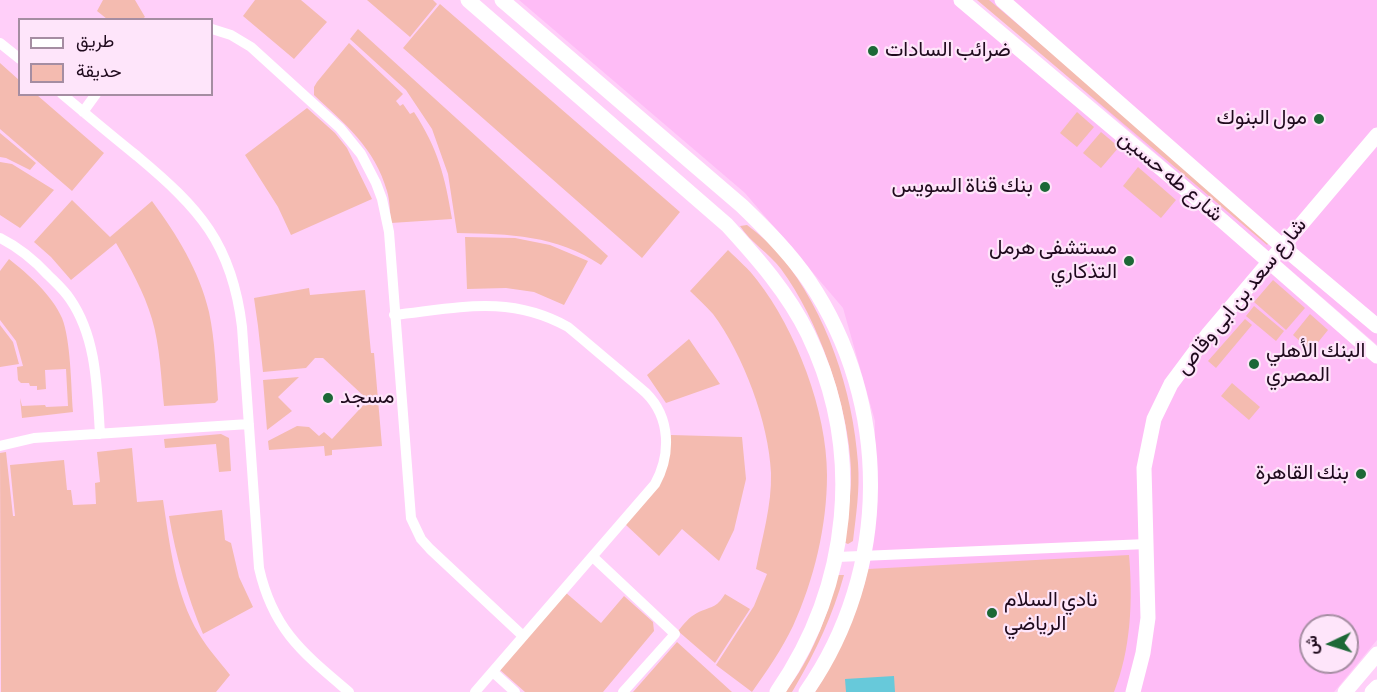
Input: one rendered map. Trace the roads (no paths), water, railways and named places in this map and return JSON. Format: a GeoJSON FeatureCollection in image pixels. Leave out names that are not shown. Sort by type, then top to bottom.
{"type":"FeatureCollection","features":[{"type":"Feature","properties":{"kind":"street"},"geometry":{"type":"LineString","coordinates":[[468,0],[727,225],[758,259],[785,295],[808,334],[825,375],[837,419],[842,463],[842,508],[837,557],[815,625],[777,692]]}},
{"type":"Feature","properties":{"kind":"street"},"geometry":{"type":"LineString","coordinates":[[502,0],[742,206],[775,238],[808,280],[833,323],[849,359],[863,407],[870,450],[870,515],[864,557],[846,618],[820,672],[806,692]]}},
{"type":"Feature","properties":{"kind":"street","name":"شارع طه حسين"},"geometry":{"type":"LineString","coordinates":[[961,0],[1202,203],[1377,356]]}},
{"type":"Feature","properties":{"kind":"street","name":"شارع طه حسين"},"geometry":{"type":"LineString","coordinates":[[1002,0],[1377,326]]}},
{"type":"Feature","properties":{"kind":"street"},"geometry":{"type":"LineString","coordinates":[[213,29],[231,35],[251,47],[340,128],[361,154],[376,183],[386,215],[408,506],[415,529],[430,549],[523,636]]}},
{"type":"Feature","properties":{"kind":"street"},"geometry":{"type":"LineString","coordinates":[[0,43],[18,57]]}},
{"type":"Feature","properties":{"kind":"street"},"geometry":{"type":"LineString","coordinates":[[64,96],[180,193],[216,240],[231,274],[240,309],[259,568],[267,597],[281,624],[300,649],[349,692]]}},
{"type":"Feature","properties":{"kind":"street"},"geometry":{"type":"LineString","coordinates":[[83,112],[95,96]]}},
{"type":"Feature","properties":{"kind":"street","name":"شارع سعد بن ابى وقاص"},"geometry":{"type":"LineString","coordinates":[[1133,692],[1143,653],[1148,618],[1144,468],[1154,418],[1171,384],[1209,333],[1377,135]]}},
{"type":"Feature","properties":{"kind":"street"},"geometry":{"type":"LineString","coordinates":[[727,225],[742,206]]}},
{"type":"Feature","properties":{"kind":"street"},"geometry":{"type":"LineString","coordinates":[[0,238],[39,266],[70,299],[86,332],[95,369],[100,434]]}},
{"type":"Feature","properties":{"kind":"street"},"geometry":{"type":"LineString","coordinates":[[394,315],[486,306],[527,309],[548,316],[568,327],[646,394],[663,421],[666,442],[664,464],[648,493],[476,692]]}},
{"type":"Feature","properties":{"kind":"street"},"geometry":{"type":"LineString","coordinates":[[0,446],[34,438],[249,424]]}},
{"type":"Feature","properties":{"kind":"street"},"geometry":{"type":"LineString","coordinates":[[837,557],[1147,544]]}},
{"type":"Feature","properties":{"kind":"street"},"geometry":{"type":"LineString","coordinates":[[593,557],[675,634],[623,692]]}},
{"type":"Feature","properties":{"kind":"street"},"geometry":{"type":"LineString","coordinates":[[1345,692],[1377,654]]}},
{"type":"Feature","properties":{"kind":"street"},"geometry":{"type":"LineString","coordinates":[[493,672],[515,692]]}},
{"type":"Feature","properties":{"kind":"street"},"geometry":{"type":"LineString","coordinates":[[1372,692],[1377,687]]}},
{"type":"Feature","properties":{"kind":"place","name":"ضرائب السادات"},"geometry":{"type":"Point","coordinates":[873,51]}},
{"type":"Feature","properties":{"kind":"place","name":"مول البنوك"},"geometry":{"type":"Point","coordinates":[1319,119]}},
{"type":"Feature","properties":{"kind":"place","name":"بنك قناة السويس"},"geometry":{"type":"Point","coordinates":[1045,187]}},
{"type":"Feature","properties":{"kind":"place","name":"مستشفى هرمل التذكاري"},"geometry":{"type":"Point","coordinates":[1129,261]}},
{"type":"Feature","properties":{"kind":"place","name":"البنك الأهلي المصري"},"geometry":{"type":"Point","coordinates":[1254,364]}},
{"type":"Feature","properties":{"kind":"place","name":"مسجد"},"geometry":{"type":"Point","coordinates":[328,398]}},
{"type":"Feature","properties":{"kind":"place","name":"بنك القاهرة"},"geometry":{"type":"Point","coordinates":[1361,474]}},
{"type":"Feature","properties":{"kind":"place","name":"نادي السلام الرياضي"},"geometry":{"type":"Point","coordinates":[992,613]}}]}
